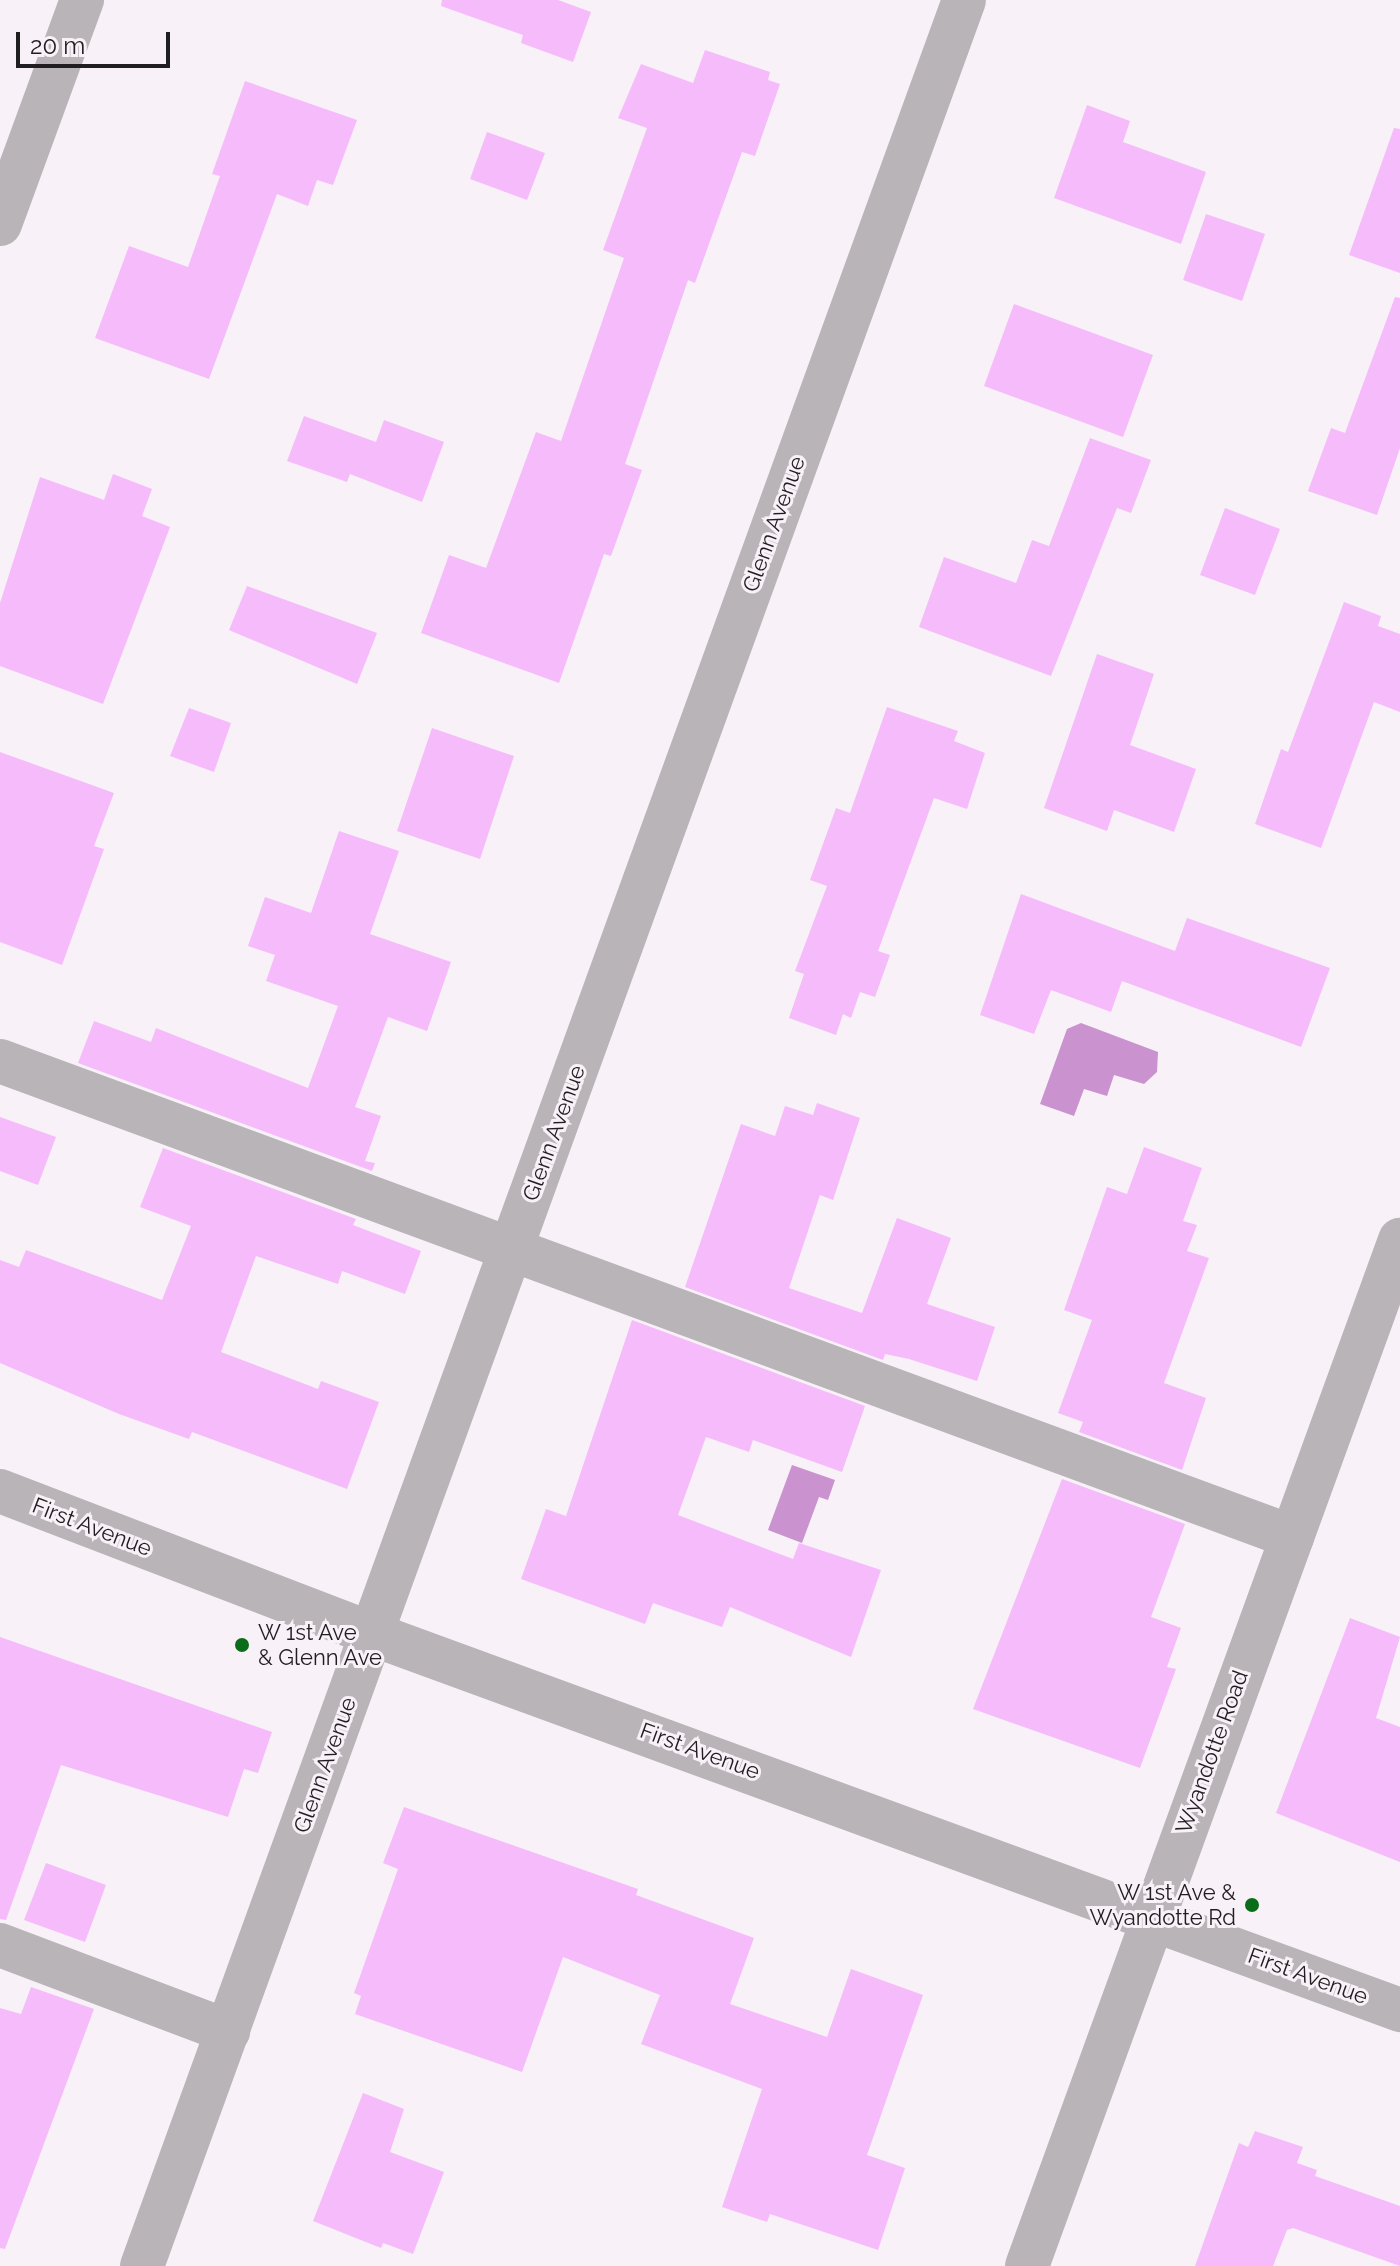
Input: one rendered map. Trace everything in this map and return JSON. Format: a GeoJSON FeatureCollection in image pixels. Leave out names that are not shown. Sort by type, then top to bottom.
{"type":"FeatureCollection","features":[{"type":"Feature","properties":{"kind":"street"},"geometry":{"type":"LineString","coordinates":[[0,224],[82,0]]}},
{"type":"Feature","properties":{"kind":"street","name":"Glenn Avenue"},"geometry":{"type":"LineString","coordinates":[[142,2266],[964,0]]}},
{"type":"Feature","properties":{"kind":"street"},"geometry":{"type":"LineString","coordinates":[[0,1061],[511,1252],[1292,1537]]}},
{"type":"Feature","properties":{"kind":"street","name":"Wyandotte Road"},"geometry":{"type":"LineString","coordinates":[[1027,2266],[1400,1240]]}},
{"type":"Feature","properties":{"kind":"street","name":"First Avenue"},"geometry":{"type":"LineString","coordinates":[[0,1491],[372,1634],[1400,2010]]}},
{"type":"Feature","properties":{"kind":"street"},"geometry":{"type":"LineString","coordinates":[[0,1945],[228,2031]]}},
{"type":"Feature","properties":{"kind":"shaded area"},"geometry":{"type":"Polygon","coordinates":[[[1081,1023],[1158,1052],[1157,1072],[1144,1084],[1114,1075],[1107,1096],[1084,1089],[1074,1116],[1040,1104],[1067,1029],[1081,1023]]]}},
{"type":"Feature","properties":{"kind":"shaded area"},"geometry":{"type":"Polygon","coordinates":[[[792,1465],[835,1480],[828,1500],[819,1497],[802,1543],[768,1530],[792,1465]]]}},
{"type":"Feature","properties":{"kind":"building"},"geometry":{"type":"Polygon","coordinates":[[[442,0],[558,0],[591,12],[573,62],[521,43],[523,35],[441,6],[442,0]]]}},
{"type":"Feature","properties":{"kind":"building"},"geometry":{"type":"Polygon","coordinates":[[[705,50],[770,72],[768,80],[780,84],[755,156],[742,152],[695,283],[688,280],[625,464],[642,470],[611,556],[604,554],[559,683],[421,633],[449,555],[486,568],[536,432],[561,441],[624,258],[603,250],[647,128],[618,118],[641,64],[693,83],[705,50]]]}},
{"type":"Feature","properties":{"kind":"building"},"geometry":{"type":"Polygon","coordinates":[[[245,81],[357,120],[333,185],[317,180],[308,206],[277,194],[209,379],[95,338],[129,246],[188,267],[220,176],[212,174],[245,81]]]}},
{"type":"Feature","properties":{"kind":"building"},"geometry":{"type":"Polygon","coordinates":[[[1087,105],[1130,121],[1123,142],[1206,172],[1181,244],[1054,198],[1087,105]]]}},
{"type":"Feature","properties":{"kind":"building"},"geometry":{"type":"Polygon","coordinates":[[[1394,128],[1400,129],[1400,273],[1349,255],[1394,128]]]}},
{"type":"Feature","properties":{"kind":"building"},"geometry":{"type":"Polygon","coordinates":[[[487,132],[545,153],[527,200],[470,179],[487,132]]]}},
{"type":"Feature","properties":{"kind":"building"},"geometry":{"type":"Polygon","coordinates":[[[1206,214],[1265,234],[1242,301],[1183,280],[1206,214]]]}},
{"type":"Feature","properties":{"kind":"building"},"geometry":{"type":"Polygon","coordinates":[[[1395,297],[1400,298],[1400,448],[1377,515],[1308,491],[1331,428],[1345,433],[1395,297]]]}},
{"type":"Feature","properties":{"kind":"building"},"geometry":{"type":"Polygon","coordinates":[[[1014,304],[1153,355],[1123,437],[984,386],[1014,304]]]}},
{"type":"Feature","properties":{"kind":"building"},"geometry":{"type":"Polygon","coordinates":[[[304,416],[376,442],[384,420],[444,442],[422,502],[350,474],[347,482],[287,461],[304,416]]]}},
{"type":"Feature","properties":{"kind":"building"},"geometry":{"type":"Polygon","coordinates":[[[1090,438],[1151,460],[1131,513],[1117,508],[1051,676],[919,627],[944,557],[1016,583],[1032,540],[1049,546],[1090,438]]]}},
{"type":"Feature","properties":{"kind":"building"},"geometry":{"type":"Polygon","coordinates":[[[113,474],[152,489],[142,516],[170,527],[103,704],[0,666],[0,603],[40,477],[104,500],[113,474]]]}},
{"type":"Feature","properties":{"kind":"building"},"geometry":{"type":"Polygon","coordinates":[[[1225,508],[1280,529],[1255,595],[1200,575],[1225,508]]]}},
{"type":"Feature","properties":{"kind":"building"},"geometry":{"type":"Polygon","coordinates":[[[247,586],[377,633],[357,684],[229,630],[247,586]]]}},
{"type":"Feature","properties":{"kind":"building"},"geometry":{"type":"Polygon","coordinates":[[[1344,602],[1381,616],[1378,626],[1400,634],[1400,712],[1374,702],[1321,848],[1255,824],[1281,749],[1288,752],[1344,602]]]}},
{"type":"Feature","properties":{"kind":"building"},"geometry":{"type":"Polygon","coordinates":[[[1097,654],[1154,674],[1130,745],[1196,769],[1174,832],[1114,810],[1107,831],[1044,808],[1097,654]]]}},
{"type":"Feature","properties":{"kind":"building"},"geometry":{"type":"Polygon","coordinates":[[[887,707],[958,731],[954,741],[985,753],[967,809],[934,798],[878,951],[890,955],[875,997],[860,992],[851,1018],[843,1014],[836,1035],[789,1018],[804,974],[795,971],[827,886],[810,880],[836,808],[850,813],[887,707]]]}},
{"type":"Feature","properties":{"kind":"building"},"geometry":{"type":"Polygon","coordinates":[[[189,708],[231,723],[214,772],[170,756],[189,708]]]}},
{"type":"Feature","properties":{"kind":"building"},"geometry":{"type":"Polygon","coordinates":[[[432,728],[514,756],[480,859],[397,831],[432,728]]]}},
{"type":"Feature","properties":{"kind":"building"},"geometry":{"type":"Polygon","coordinates":[[[0,752],[114,793],[94,846],[104,849],[62,965],[0,942],[0,752]]]}},
{"type":"Feature","properties":{"kind":"building"},"geometry":{"type":"Polygon","coordinates":[[[339,831],[399,851],[370,934],[451,962],[427,1031],[388,1017],[355,1107],[381,1116],[365,1161],[375,1163],[372,1171],[78,1063],[94,1021],[151,1042],[156,1028],[308,1088],[338,1006],[266,981],[275,955],[248,946],[265,897],[311,913],[339,831]]]}},
{"type":"Feature","properties":{"kind":"building"},"geometry":{"type":"Polygon","coordinates":[[[1021,894],[1175,951],[1187,918],[1330,968],[1301,1047],[1122,981],[1111,1012],[1051,990],[1034,1034],[980,1015],[1021,894]]]}},
{"type":"Feature","properties":{"kind":"building"},"geometry":{"type":"Polygon","coordinates":[[[817,1103],[860,1118],[833,1200],[820,1195],[789,1288],[862,1313],[897,1218],[951,1238],[927,1304],[995,1327],[977,1381],[909,1359],[885,1354],[883,1360],[685,1287],[741,1124],[775,1136],[785,1106],[813,1115],[817,1103]]]}},
{"type":"Feature","properties":{"kind":"building"},"geometry":{"type":"Polygon","coordinates":[[[0,1117],[56,1137],[38,1185],[0,1171],[0,1117]]]}},
{"type":"Feature","properties":{"kind":"building"},"geometry":{"type":"Polygon","coordinates":[[[1144,1147],[1202,1168],[1183,1221],[1197,1225],[1187,1251],[1209,1258],[1164,1383],[1206,1398],[1182,1470],[1079,1432],[1083,1422],[1058,1413],[1092,1320],[1064,1310],[1107,1187],[1127,1194],[1144,1147]]]}},
{"type":"Feature","properties":{"kind":"building"},"geometry":{"type":"Polygon","coordinates":[[[163,1148],[356,1219],[353,1225],[421,1251],[405,1294],[342,1271],[338,1284],[256,1256],[221,1352],[318,1389],[321,1381],[379,1402],[347,1489],[192,1432],[189,1439],[119,1414],[0,1363],[0,1260],[19,1267],[26,1250],[162,1300],[191,1226],[140,1207],[163,1148]]]}},
{"type":"Feature","properties":{"kind":"building"},"geometry":{"type":"Polygon","coordinates":[[[632,1320],[865,1406],[842,1472],[753,1440],[749,1452],[706,1437],[678,1515],[793,1559],[799,1543],[881,1570],[851,1657],[730,1607],[722,1627],[653,1603],[645,1624],[521,1579],[546,1509],[566,1516],[632,1320]]]}},
{"type":"Feature","properties":{"kind":"building"},"geometry":{"type":"Polygon","coordinates":[[[1062,1479],[1185,1524],[1151,1617],[1181,1628],[1167,1667],[1176,1669],[1140,1768],[973,1709],[1062,1479]]]}},
{"type":"Feature","properties":{"kind":"building"},"geometry":{"type":"Polygon","coordinates":[[[1350,1618],[1400,1637],[1376,1718],[1400,1727],[1400,1862],[1276,1813],[1350,1618]]]}},
{"type":"Feature","properties":{"kind":"building"},"geometry":{"type":"Polygon","coordinates":[[[0,1637],[272,1732],[258,1773],[244,1769],[228,1817],[61,1765],[6,1920],[0,1919],[0,1637]]]}},
{"type":"Feature","properties":{"kind":"building"},"geometry":{"type":"Polygon","coordinates":[[[404,1807],[638,1889],[636,1895],[754,1938],[730,2004],[827,2037],[851,1969],[923,1995],[867,2155],[905,2168],[878,2250],[770,2214],[767,2222],[722,2207],[762,2089],[641,2044],[660,1995],[563,1957],[522,2072],[355,2014],[361,1996],[354,1993],[398,1869],[383,1863],[404,1807]]]}},
{"type":"Feature","properties":{"kind":"building"},"geometry":{"type":"Polygon","coordinates":[[[46,1863],[106,1885],[85,1942],[24,1920],[46,1863]]]}},
{"type":"Feature","properties":{"kind":"building"},"geometry":{"type":"Polygon","coordinates":[[[31,1987],[94,2009],[5,2249],[0,2248],[0,2008],[21,2014],[31,1987]]]}},
{"type":"Feature","properties":{"kind":"building"},"geometry":{"type":"Polygon","coordinates":[[[363,2093],[404,2109],[390,2152],[444,2172],[413,2254],[383,2243],[381,2248],[313,2221],[363,2093]]]}},
{"type":"Feature","properties":{"kind":"building"},"geometry":{"type":"Polygon","coordinates":[[[1255,2131],[1303,2147],[1297,2163],[1317,2170],[1315,2176],[1400,2206],[1400,2266],[1293,2228],[1287,2230],[1273,2266],[1195,2266],[1239,2143],[1248,2147],[1255,2131]]]}},
{"type":"Feature","properties":{"kind":"place","name":"W 1st Ave & Glenn Ave"},"geometry":{"type":"Point","coordinates":[242,1645]}},
{"type":"Feature","properties":{"kind":"place","name":"W 1st Ave & Wyandotte Rd"},"geometry":{"type":"Point","coordinates":[1252,1905]}}]}
